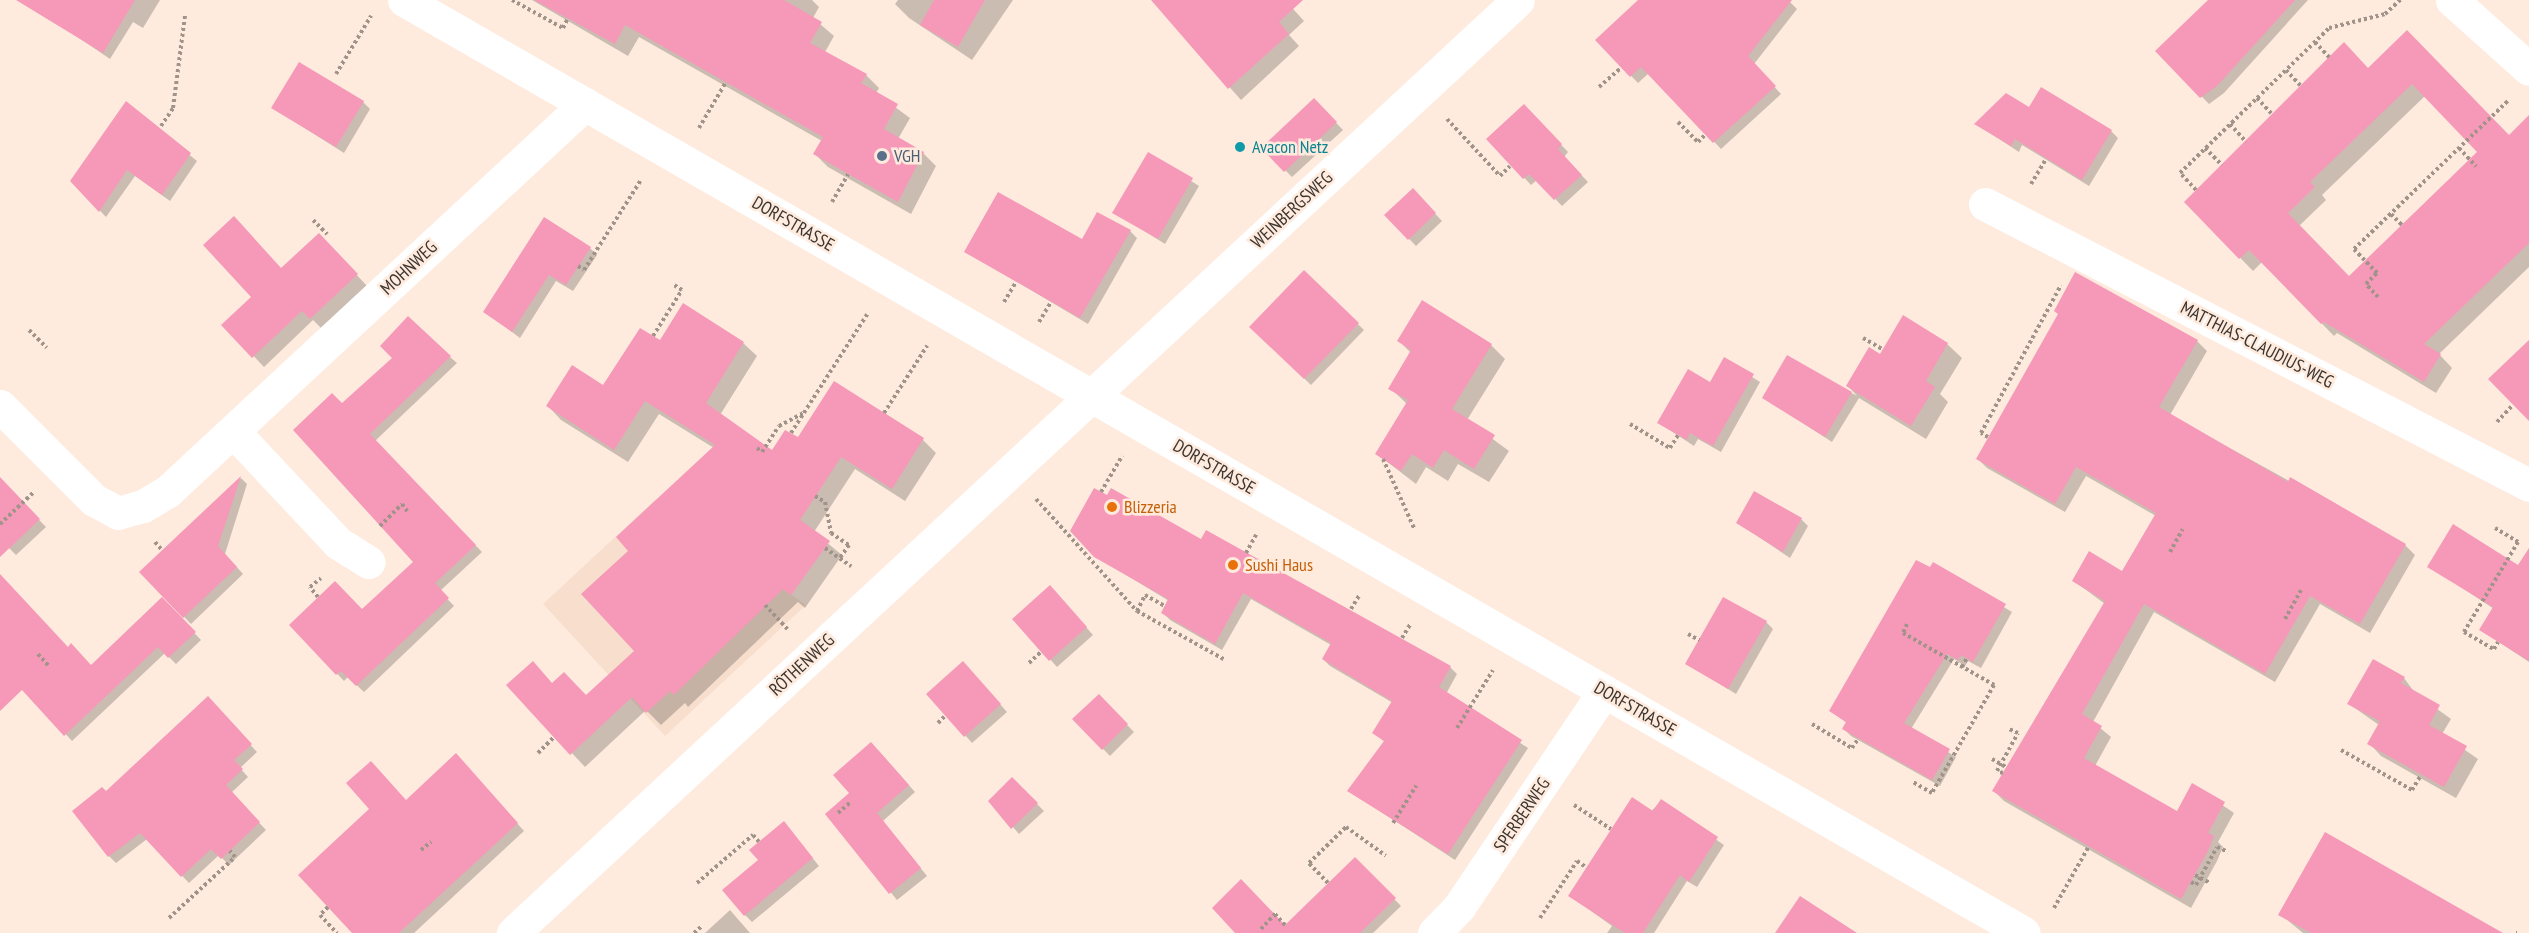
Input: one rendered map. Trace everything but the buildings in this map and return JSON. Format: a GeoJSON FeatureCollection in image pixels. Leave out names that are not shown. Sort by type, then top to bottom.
{"type":"FeatureCollection","features":[{"type":"Feature","properties":{"kind":"street","name":"WEINBERGSWEG"},"geometry":{"type":"LineString","coordinates":[[1092,396],[1518,0]]}},
{"type":"Feature","properties":{"kind":"street"},"geometry":{"type":"LineString","coordinates":[[2452,0],[2521,82]]}},
{"type":"Feature","properties":{"kind":"street","name":"DORFSTRASSE"},"geometry":{"type":"LineString","coordinates":[[389,5],[585,104],[2024,933]]}},
{"type":"Feature","properties":{"kind":"street","name":"MOHNWEG"},"geometry":{"type":"LineString","coordinates":[[0,406],[60,468],[109,510],[127,512],[168,491],[585,104]]}},
{"type":"Feature","properties":{"kind":"street","name":"MATTHIAS-CLAUDIUS-WEG"},"geometry":{"type":"LineString","coordinates":[[1985,204],[2529,485]]}},
{"type":"Feature","properties":{"kind":"street","name":"RÖTHENWEG"},"geometry":{"type":"LineString","coordinates":[[513,933],[1092,396]]}},
{"type":"Feature","properties":{"kind":"street"},"geometry":{"type":"LineString","coordinates":[[233,431],[338,543],[369,562]]}},
{"type":"Feature","properties":{"kind":"street","name":"SPERBERWEG"},"geometry":{"type":"LineString","coordinates":[[1434,933],[1459,907],[1604,692]]}},
{"type":"Feature","properties":{"kind":"path"},"geometry":{"type":"LineString","coordinates":[[512,0],[563,28],[568,18]]}},
{"type":"Feature","properties":{"kind":"path"},"geometry":{"type":"LineString","coordinates":[[2196,190],[2180,172],[2329,28],[2385,14],[2400,0]]}},
{"type":"Feature","properties":{"kind":"path"},"geometry":{"type":"LineString","coordinates":[[336,74],[389,5]]}},
{"type":"Feature","properties":{"kind":"path"},"geometry":{"type":"LineString","coordinates":[[160,126],[173,108],[185,15]]}},
{"type":"Feature","properties":{"kind":"path"},"geometry":{"type":"LineString","coordinates":[[2315,42],[2329,57]]}},
{"type":"Feature","properties":{"kind":"path"},"geometry":{"type":"LineString","coordinates":[[1599,87],[1621,68]]}},
{"type":"Feature","properties":{"kind":"path"},"geometry":{"type":"LineString","coordinates":[[2286,70],[2300,85]]}},
{"type":"Feature","properties":{"kind":"path"},"geometry":{"type":"LineString","coordinates":[[578,266],[584,270],[726,82]]}},
{"type":"Feature","properties":{"kind":"path"},"geometry":{"type":"LineString","coordinates":[[2378,297],[2366,284],[2377,273],[2354,249],[2459,148],[2521,82]]}},
{"type":"Feature","properties":{"kind":"path"},"geometry":{"type":"LineString","coordinates":[[1421,91],[1500,176],[1510,166]]}},
{"type":"Feature","properties":{"kind":"path"},"geometry":{"type":"LineString","coordinates":[[2257,98],[2271,112]]}},
{"type":"Feature","properties":{"kind":"path"},"geometry":{"type":"LineString","coordinates":[[1678,122],[1698,142],[1705,135]]}},
{"type":"Feature","properties":{"kind":"path"},"geometry":{"type":"LineString","coordinates":[[2230,124],[2246,142]]}},
{"type":"Feature","properties":{"kind":"path"},"geometry":{"type":"LineString","coordinates":[[2205,148],[2222,165]]}},
{"type":"Feature","properties":{"kind":"path"},"geometry":{"type":"LineString","coordinates":[[2459,148],[2476,166]]}},
{"type":"Feature","properties":{"kind":"path"},"geometry":{"type":"LineString","coordinates":[[2391,214],[2402,225]]}},
{"type":"Feature","properties":{"kind":"path"},"geometry":{"type":"LineString","coordinates":[[314,220],[327,234]]}},
{"type":"Feature","properties":{"kind":"path"},"geometry":{"type":"LineString","coordinates":[[1988,437],[1981,433],[2029,349],[2079,253]]}},
{"type":"Feature","properties":{"kind":"path"},"geometry":{"type":"LineString","coordinates":[[791,433],[890,280]]}},
{"type":"Feature","properties":{"kind":"path"},"geometry":{"type":"LineString","coordinates":[[653,336],[682,290],[674,285]]}},
{"type":"Feature","properties":{"kind":"path"},"geometry":{"type":"LineString","coordinates":[[884,413],[948,314]]}},
{"type":"Feature","properties":{"kind":"path"},"geometry":{"type":"LineString","coordinates":[[29,330],[47,348]]}},
{"type":"Feature","properties":{"kind":"path"},"geometry":{"type":"LineString","coordinates":[[1863,338],[1882,349]]}},
{"type":"Feature","properties":{"kind":"path"},"geometry":{"type":"LineString","coordinates":[[2029,349],[2036,353]]}},
{"type":"Feature","properties":{"kind":"path"},"geometry":{"type":"LineString","coordinates":[[2006,390],[2013,394]]}},
{"type":"Feature","properties":{"kind":"path"},"geometry":{"type":"LineString","coordinates":[[2497,422],[2513,405]]}},
{"type":"Feature","properties":{"kind":"path"},"geometry":{"type":"LineString","coordinates":[[757,448],[762,452],[779,426],[804,413]]}},
{"type":"Feature","properties":{"kind":"path"},"geometry":{"type":"LineString","coordinates":[[1630,424],[1670,448],[1678,435]]}},
{"type":"Feature","properties":{"kind":"path"},"geometry":{"type":"LineString","coordinates":[[1383,459],[1414,528]]}},
{"type":"Feature","properties":{"kind":"path"},"geometry":{"type":"LineString","coordinates":[[0,524],[60,468]]}},
{"type":"Feature","properties":{"kind":"path"},"geometry":{"type":"LineString","coordinates":[[1011,470],[1137,610],[1224,660]]}},
{"type":"Feature","properties":{"kind":"path"},"geometry":{"type":"LineString","coordinates":[[816,496],[825,502],[831,533],[849,545],[840,558]]}},
{"type":"Feature","properties":{"kind":"path"},"geometry":{"type":"LineString","coordinates":[[2495,528],[2518,542],[2464,632],[2494,649],[2498,642]]}},
{"type":"Feature","properties":{"kind":"path"},"geometry":{"type":"LineString","coordinates":[[2170,552],[2183,529]]}},
{"type":"Feature","properties":{"kind":"path"},"geometry":{"type":"LineString","coordinates":[[2285,619],[2301,590]]}},
{"type":"Feature","properties":{"kind":"path"},"geometry":{"type":"LineString","coordinates":[[1137,610],[1145,595],[1165,606]]}},
{"type":"Feature","properties":{"kind":"path"},"geometry":{"type":"LineString","coordinates":[[1907,624],[1903,633],[1994,685],[1932,793],[1913,782]]}},
{"type":"Feature","properties":{"kind":"path"},"geometry":{"type":"LineString","coordinates":[[1688,634],[1699,640]]}},
{"type":"Feature","properties":{"kind":"path"},"geometry":{"type":"LineString","coordinates":[[1457,728],[1513,639]]}},
{"type":"Feature","properties":{"kind":"path"},"geometry":{"type":"LineString","coordinates":[[1029,663],[1041,652]]}},
{"type":"Feature","properties":{"kind":"path"},"geometry":{"type":"LineString","coordinates":[[38,654],[48,665]]}},
{"type":"Feature","properties":{"kind":"path"},"geometry":{"type":"LineString","coordinates":[[1962,667],[1967,658]]}},
{"type":"Feature","properties":{"kind":"path"},"geometry":{"type":"LineString","coordinates":[[938,723],[945,716]]}},
{"type":"Feature","properties":{"kind":"path"},"geometry":{"type":"LineString","coordinates":[[1812,724],[1852,748],[1857,739]]}},
{"type":"Feature","properties":{"kind":"path"},"geometry":{"type":"LineString","coordinates":[[2003,773],[1997,771],[2018,734],[2009,729]]}},
{"type":"Feature","properties":{"kind":"path"},"geometry":{"type":"LineString","coordinates":[[538,753],[554,737]]}},
{"type":"Feature","properties":{"kind":"path"},"geometry":{"type":"LineString","coordinates":[[2342,750],[2412,790],[2421,775]]}},
{"type":"Feature","properties":{"kind":"path"},"geometry":{"type":"LineString","coordinates":[[1992,759],[2006,767]]}},
{"type":"Feature","properties":{"kind":"path"},"geometry":{"type":"LineString","coordinates":[[1542,785],[1611,830]]}},
{"type":"Feature","properties":{"kind":"path"},"geometry":{"type":"LineString","coordinates":[[1393,823],[1416,786]]}},
{"type":"Feature","properties":{"kind":"path"},"geometry":{"type":"LineString","coordinates":[[838,813],[852,801]]}},
{"type":"Feature","properties":{"kind":"path"},"geometry":{"type":"LineString","coordinates":[[1328,883],[1309,863],[1346,827],[1386,856]]}},
{"type":"Feature","properties":{"kind":"path"},"geometry":{"type":"LineString","coordinates":[[697,883],[753,835],[759,842]]}},
{"type":"Feature","properties":{"kind":"path"},"geometry":{"type":"LineString","coordinates":[[422,850],[431,842]]}},
{"type":"Feature","properties":{"kind":"path"},"geometry":{"type":"LineString","coordinates":[[2050,914],[2089,846]]}},
{"type":"Feature","properties":{"kind":"path"},"geometry":{"type":"LineString","coordinates":[[2191,882],[2196,885],[2217,847],[2228,852]]}},
{"type":"Feature","properties":{"kind":"path"},"geometry":{"type":"LineString","coordinates":[[169,918],[235,857],[230,851]]}},
{"type":"Feature","properties":{"kind":"path"},"geometry":{"type":"LineString","coordinates":[[1540,918],[1577,861],[1587,868]]}},
{"type":"Feature","properties":{"kind":"path"},"geometry":{"type":"LineString","coordinates":[[2195,875],[2210,883]]}},
{"type":"Feature","properties":{"kind":"path"},"geometry":{"type":"LineString","coordinates":[[328,907],[320,915],[337,933]]}},
{"type":"Feature","properties":{"kind":"path"},"geometry":{"type":"LineString","coordinates":[[1261,929],[1275,914],[1285,925]]}},
{"type":"Feature","properties":{"kind":"path"},"geometry":{"type":"LineString","coordinates":[[694,933],[702,926]]}},
{"type":"Feature","properties":{"kind":"shaded area"},"geometry":{"type":"Polygon","coordinates":[[[656,499],[806,605],[665,736],[543,604],[656,499]]]}},
{"type":"Feature","properties":{"kind":"place","name":"Avacon Netz"},"geometry":{"type":"Point","coordinates":[1240,147]}},
{"type":"Feature","properties":{"kind":"place","name":"VGH"},"geometry":{"type":"Point","coordinates":[882,156]}},
{"type":"Feature","properties":{"kind":"place","name":"Blizzeria"},"geometry":{"type":"Point","coordinates":[1112,507]}},
{"type":"Feature","properties":{"kind":"place","name":"Sushi Haus"},"geometry":{"type":"Point","coordinates":[1233,565]}}]}
